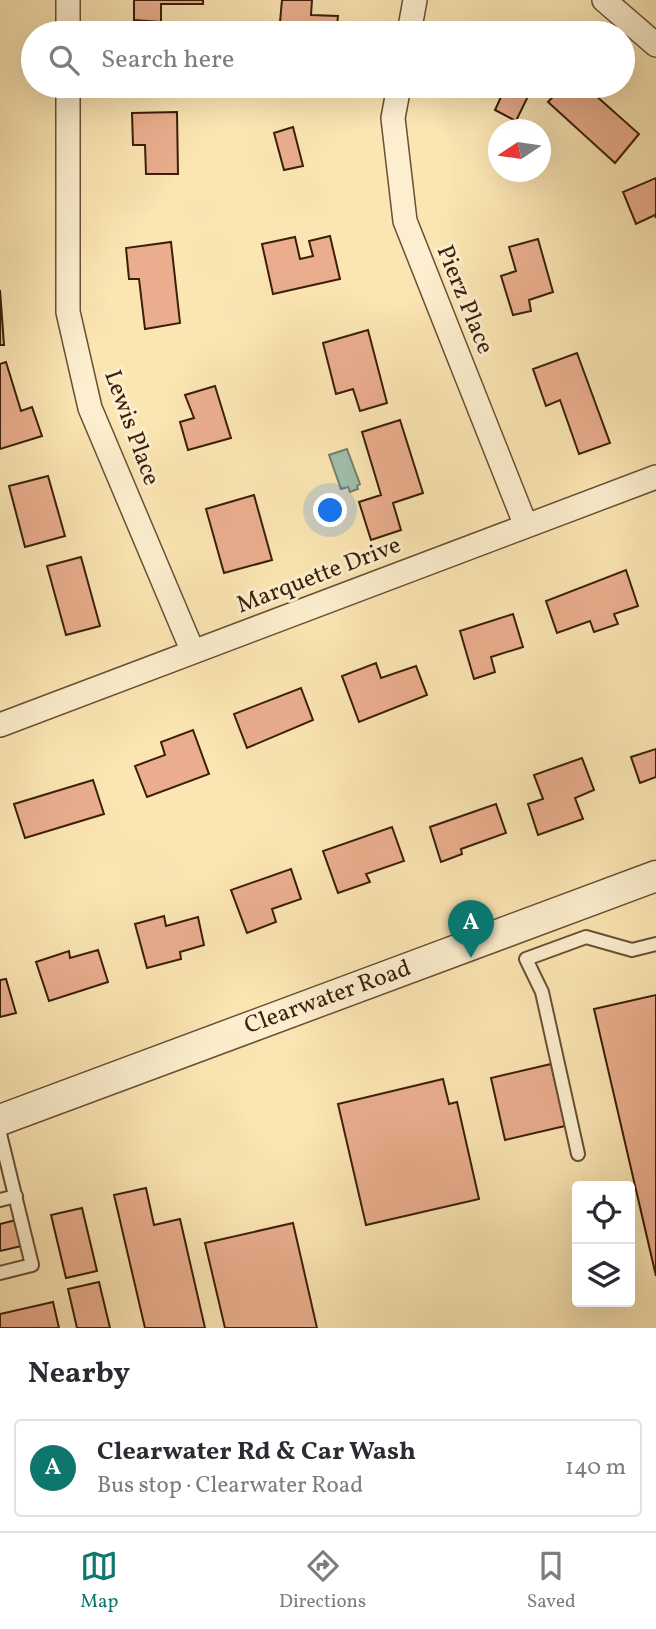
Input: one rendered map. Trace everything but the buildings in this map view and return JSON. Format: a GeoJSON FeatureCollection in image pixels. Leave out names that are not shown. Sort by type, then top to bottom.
{"type":"FeatureCollection","features":[{"type":"Feature","properties":{"kind":"street"},"geometry":{"type":"LineString","coordinates":[[68,0],[68,21]]}},
{"type":"Feature","properties":{"kind":"street"},"geometry":{"type":"LineString","coordinates":[[411,21],[415,0]]}},
{"type":"Feature","properties":{"kind":"street"},"geometry":{"type":"LineString","coordinates":[[604,0],[628,21]]}},
{"type":"Feature","properties":{"kind":"street"},"geometry":{"type":"LineString","coordinates":[[635,27],[656,46]]}},
{"type":"Feature","properties":{"kind":"street","name":"Lewis Place"},"geometry":{"type":"LineString","coordinates":[[68,98],[68,313],[90,408],[193,652]]}},
{"type":"Feature","properties":{"kind":"street","name":"Pierz Place"},"geometry":{"type":"LineString","coordinates":[[397,98],[393,118],[405,221],[526,526]]}},
{"type":"Feature","properties":{"kind":"street","name":"Marquette Drive"},"geometry":{"type":"LineString","coordinates":[[0,725],[656,477]]}},
{"type":"Feature","properties":{"kind":"street","name":"Clearwater Road"},"geometry":{"type":"LineString","coordinates":[[0,1120],[521,943],[656,876]]}},
{"type":"Feature","properties":{"kind":"lane"},"geometry":{"type":"LineString","coordinates":[[578,1154],[542,992],[521,943],[586,937],[632,950],[656,944]]}},
{"type":"Feature","properties":{"kind":"lane"},"geometry":{"type":"LineString","coordinates":[[0,1134],[5,1197],[32,1265],[0,1273]]}},
{"type":"Feature","properties":{"kind":"shaded area"},"geometry":{"type":"Polygon","coordinates":[[[347,449],[360,484],[358,489],[350,492],[348,487],[341,489],[329,455],[347,449]]]}},
{"type":"Feature","properties":{"kind":"place","name":"Clearwater Rd & Car Wash"},"geometry":{"type":"Point","coordinates":[471,958]}}]}
